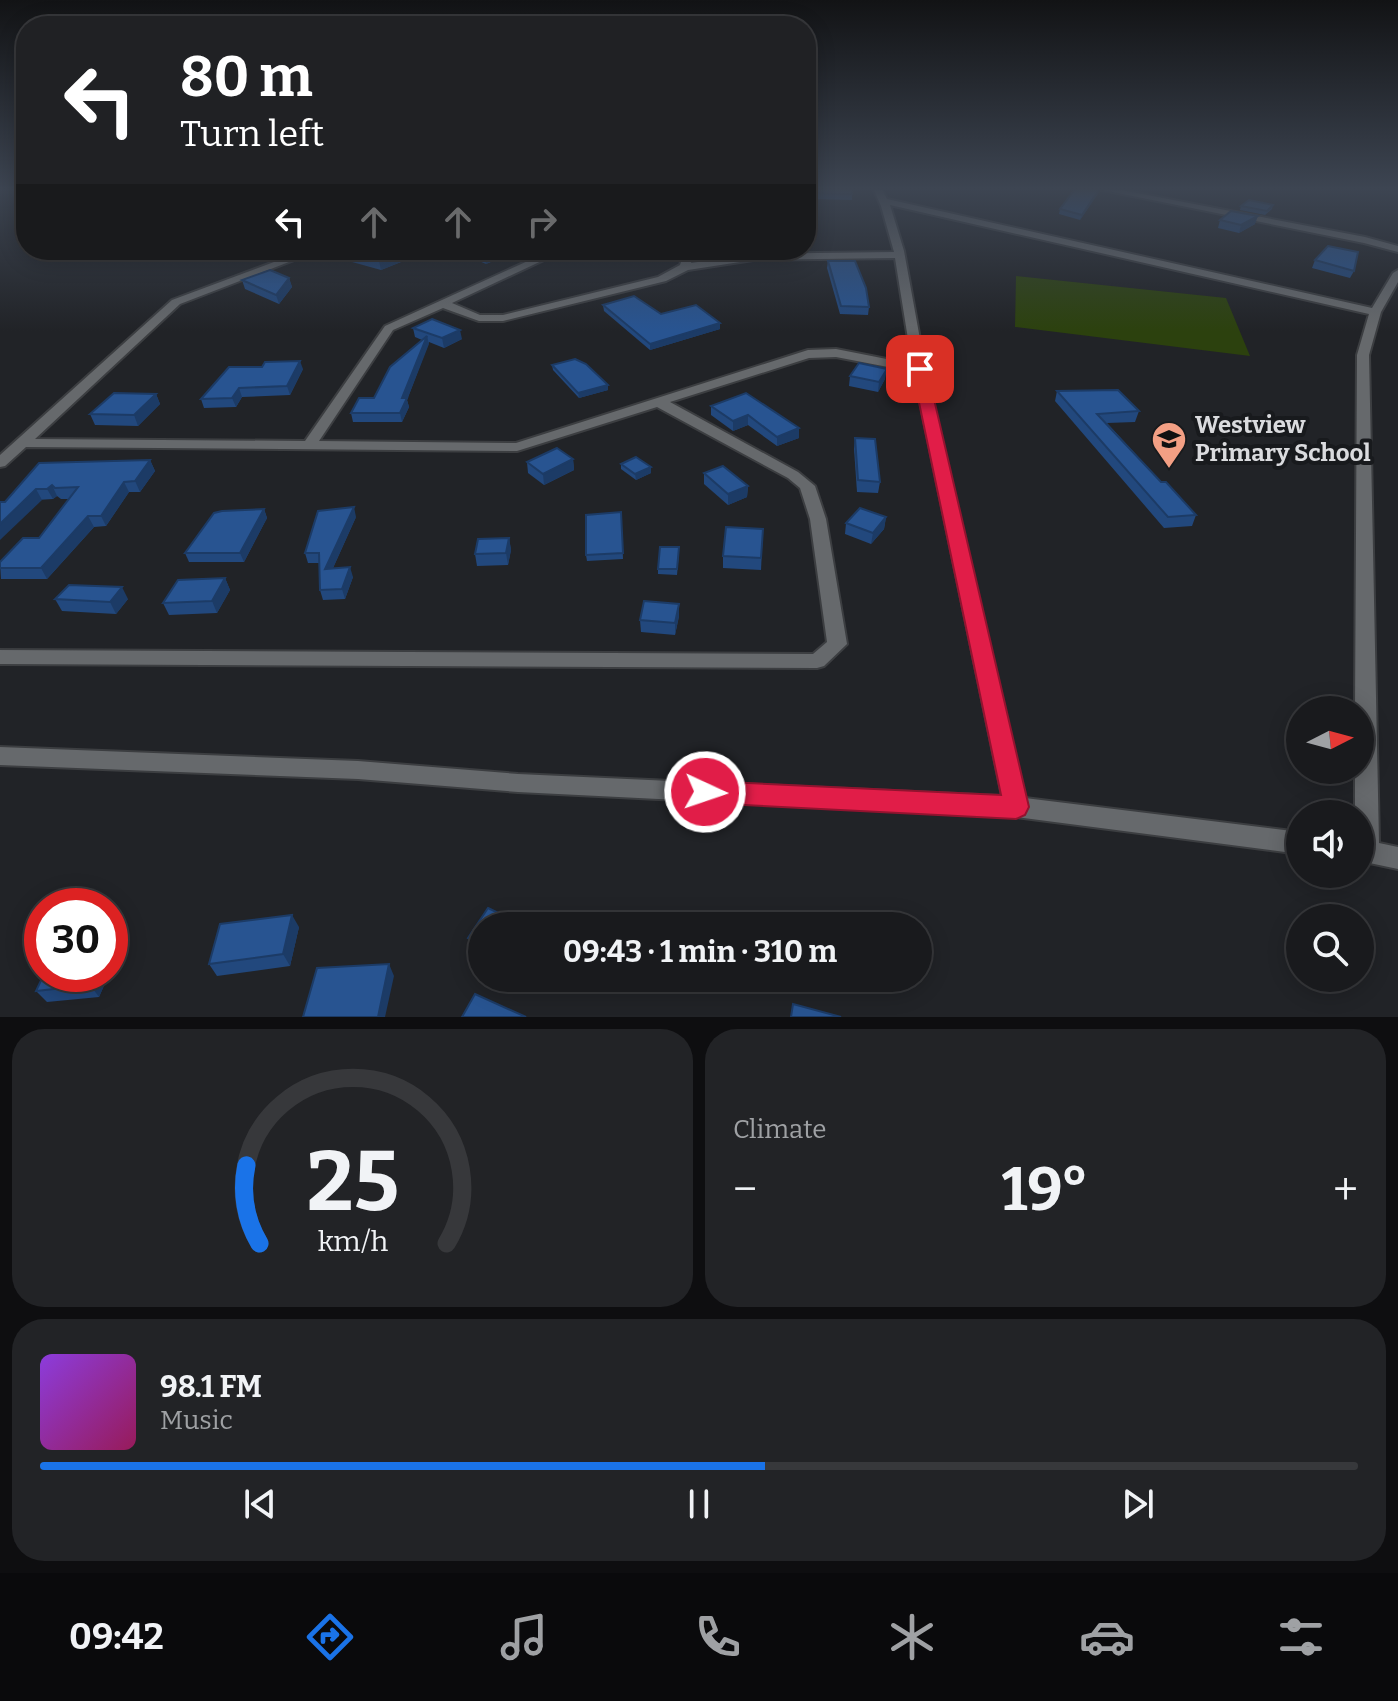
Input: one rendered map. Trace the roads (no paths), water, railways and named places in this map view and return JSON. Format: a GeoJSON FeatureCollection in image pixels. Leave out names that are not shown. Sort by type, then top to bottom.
{"type":"FeatureCollection","features":[{"type":"Feature","properties":{"kind":"street"},"geometry":{"type":"LineString","coordinates":[[893,235],[1016,807]]}},
{"type":"Feature","properties":{"kind":"street"},"geometry":{"type":"LineString","coordinates":[[1055,235],[1375,312]]}},
{"type":"Feature","properties":{"kind":"street"},"geometry":{"type":"LineString","coordinates":[[1342,235],[1398,249]]}},
{"type":"Feature","properties":{"kind":"street"},"geometry":{"type":"LineString","coordinates":[[816,256],[898,255]]}},
{"type":"Feature","properties":{"kind":"street"},"geometry":{"type":"LineString","coordinates":[[0,463],[176,302],[288,260]]}},
{"type":"Feature","properties":{"kind":"street"},"geometry":{"type":"LineString","coordinates":[[308,447],[384,333],[441,303],[538,260]]}},
{"type":"Feature","properties":{"kind":"street"},"geometry":{"type":"LineString","coordinates":[[685,267],[687,260]]}},
{"type":"Feature","properties":{"kind":"street"},"geometry":{"type":"LineString","coordinates":[[441,303],[479,318],[503,318],[662,279],[685,267],[733,260]]}},
{"type":"Feature","properties":{"kind":"street"},"geometry":{"type":"LineString","coordinates":[[1363,800],[1363,355],[1375,312],[1398,273]]}},
{"type":"Feature","properties":{"kind":"street"},"geometry":{"type":"LineString","coordinates":[[24,443],[517,447],[821,352],[891,361],[920,369]]}},
{"type":"Feature","properties":{"kind":"street"},"geometry":{"type":"LineString","coordinates":[[0,657],[817,661],[837,644],[818,519],[807,486],[793,475],[661,403]]}},
{"type":"Feature","properties":{"kind":"street"},"geometry":{"type":"LineString","coordinates":[[0,756],[358,770],[518,783],[1016,807],[1286,841]]}},
{"type":"Feature","properties":{"kind":"street"},"geometry":{"type":"LineString","coordinates":[[1374,853],[1398,858]]}},
{"type":"Feature","properties":{"kind":"place","name":"Westview Primary School"},"geometry":{"type":"Point","coordinates":[1169,470]}}]}
